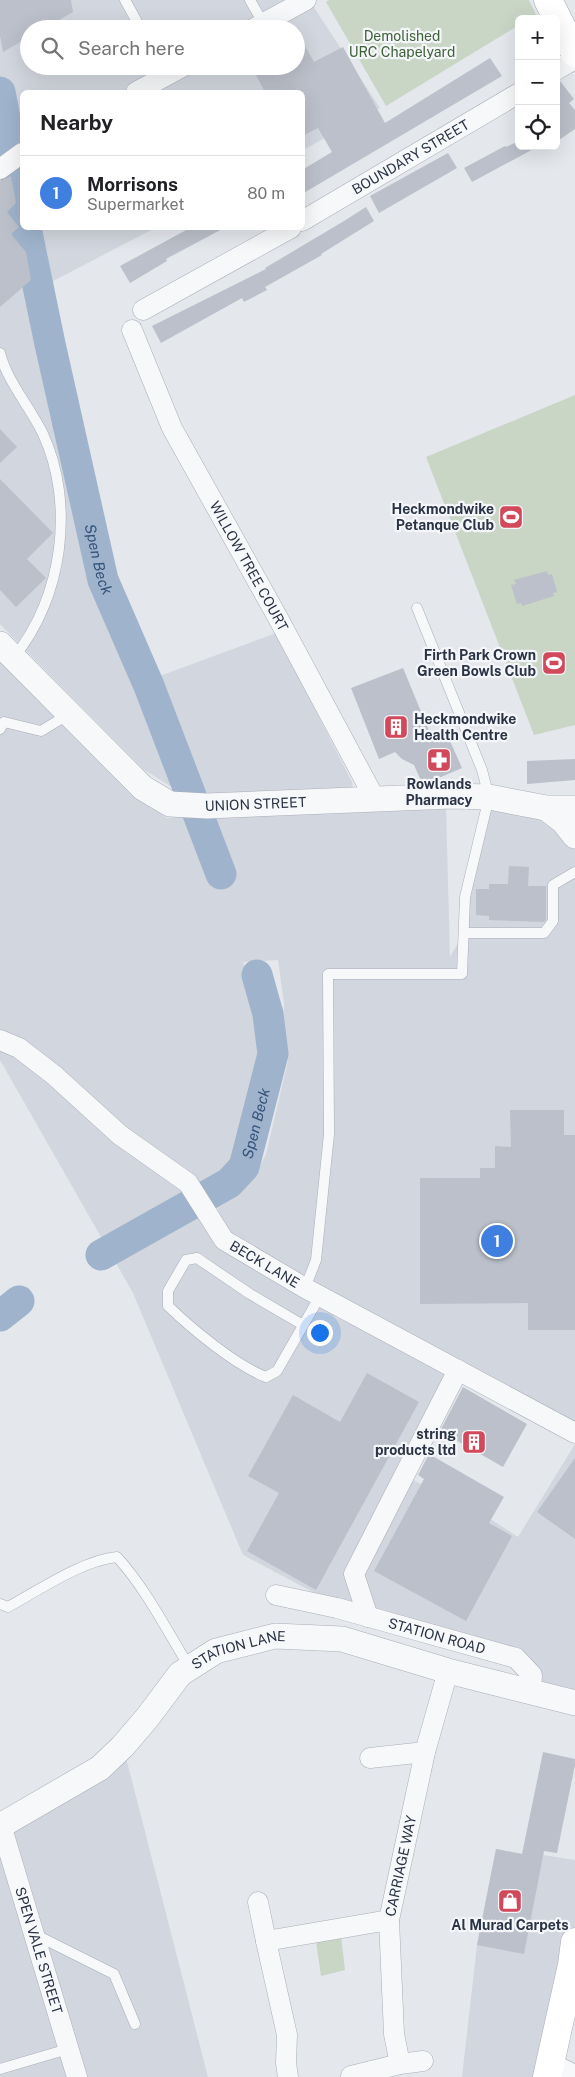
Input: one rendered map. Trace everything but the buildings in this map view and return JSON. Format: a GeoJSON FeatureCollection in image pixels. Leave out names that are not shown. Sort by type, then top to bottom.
{"type":"FeatureCollection","features":[{"type":"Feature","properties":{"kind":"main road"},"geometry":{"type":"LineString","coordinates":[[549,2],[575,53]]}},
{"type":"Feature","properties":{"kind":"main road"},"geometry":{"type":"LineString","coordinates":[[549,2070],[574,1958]]}},
{"type":"Feature","properties":{"kind":"street"},"geometry":{"type":"LineString","coordinates":[[269,20],[306,0]]}},
{"type":"Feature","properties":{"kind":"street"},"geometry":{"type":"LineString","coordinates":[[560,68],[575,59]]}},
{"type":"Feature","properties":{"kind":"street"},"geometry":{"type":"LineString","coordinates":[[139,90],[163,75]]}},
{"type":"Feature","properties":{"kind":"street","name":"BOUNDARY STREET"},"geometry":{"type":"LineString","coordinates":[[305,219],[515,95]]}},
{"type":"Feature","properties":{"kind":"street"},"geometry":{"type":"LineString","coordinates":[[1,167],[20,154]]}},
{"type":"Feature","properties":{"kind":"street"},"geometry":{"type":"LineString","coordinates":[[143,310],[287,230]]}},
{"type":"Feature","properties":{"kind":"street","name":"WILLOW TREE COURT"},"geometry":{"type":"LineString","coordinates":[[132,330],[172,428],[375,799]]}},
{"type":"Feature","properties":{"kind":"street","name":"UNION STREET"},"geometry":{"type":"LineString","coordinates":[[7,651],[143,788],[170,804],[207,806],[452,796],[489,797],[546,808],[575,808]]}},
{"type":"Feature","properties":{"kind":"street"},"geometry":{"type":"LineString","coordinates":[[546,808],[563,821],[575,836]]}},
{"type":"Feature","properties":{"kind":"street","name":"BECK LANE"},"geometry":{"type":"LineString","coordinates":[[0,1040],[20,1048],[54,1074],[120,1134],[188,1183],[224,1240],[313,1292],[575,1433]]}},
{"type":"Feature","properties":{"kind":"street"},"geometry":{"type":"LineString","coordinates":[[368,1617],[354,1574],[458,1370]]}},
{"type":"Feature","properties":{"kind":"street","name":"STATION ROAD"},"geometry":{"type":"LineString","coordinates":[[276,1595],[338,1608],[516,1658],[532,1675],[531,1692]]}},
{"type":"Feature","properties":{"kind":"street","name":"STATION LANE"},"geometry":{"type":"LineString","coordinates":[[0,1826],[100,1768],[123,1746],[180,1674],[216,1651],[275,1636],[342,1639],[448,1671],[531,1692]]}},
{"type":"Feature","properties":{"kind":"street","name":"CARRIAGE WAY"},"geometry":{"type":"LineString","coordinates":[[400,2064],[394,2034],[389,1920],[425,1752],[448,1671]]}},
{"type":"Feature","properties":{"kind":"street"},"geometry":{"type":"LineString","coordinates":[[531,1692],[575,1703]]}},
{"type":"Feature","properties":{"kind":"street"},"geometry":{"type":"LineString","coordinates":[[370,1758],[425,1752]]}},
{"type":"Feature","properties":{"kind":"street","name":"SPEN VALE STREET"},"geometry":{"type":"LineString","coordinates":[[0,1826],[77,2077]]}},
{"type":"Feature","properties":{"kind":"street"},"geometry":{"type":"LineString","coordinates":[[258,1902],[287,2035],[286,2064],[288,2077]]}},
{"type":"Feature","properties":{"kind":"street"},"geometry":{"type":"LineString","coordinates":[[266,1941],[389,1920]]}},
{"type":"Feature","properties":{"kind":"street"},"geometry":{"type":"LineString","coordinates":[[351,2076],[400,2064],[423,2061]]}},
{"type":"Feature","properties":{"kind":"street"},"geometry":{"type":"LineString","coordinates":[[549,2070],[575,2075]]}},
{"type":"Feature","properties":{"kind":"lane"},"geometry":{"type":"LineString","coordinates":[[125,0],[136,20]]}},
{"type":"Feature","properties":{"kind":"lane"},"geometry":{"type":"LineString","coordinates":[[250,0],[256,20]]}},
{"type":"Feature","properties":{"kind":"lane"},"geometry":{"type":"LineString","coordinates":[[1,358],[12,382],[30,407],[44,436],[54,464],[62,504],[61,538],[48,592],[29,640],[7,651]]}},
{"type":"Feature","properties":{"kind":"lane"},"geometry":{"type":"LineString","coordinates":[[304,1325],[250,1294],[197,1258],[186,1260],[168,1291],[168,1306],[183,1320],[250,1370],[266,1376],[277,1371],[304,1325],[313,1292],[329,1134],[328,974],[462,974],[465,897],[489,797],[482,770],[417,608]]}},
{"type":"Feature","properties":{"kind":"lane"},"geometry":{"type":"LineString","coordinates":[[1,723],[41,731],[69,714]]}},
{"type":"Feature","properties":{"kind":"lane"},"geometry":{"type":"LineString","coordinates":[[464,933],[544,933],[553,921],[553,885],[575,872]]}},
{"type":"Feature","properties":{"kind":"lane"},"geometry":{"type":"LineString","coordinates":[[0,1604],[8,1607],[56,1580],[103,1558],[118,1557],[142,1591],[190,1668]]}},
{"type":"Feature","properties":{"kind":"lane"},"geometry":{"type":"LineString","coordinates":[[33,1934],[114,1974],[134,2024]]}},
{"type":"Feature","properties":{"kind":"lane"},"geometry":{"type":"LineString","coordinates":[[0,2069],[68,2049]]}},
{"type":"Feature","properties":{"kind":"shaded area"},"geometry":{"type":"Polygon","coordinates":[[[0,0],[309,0],[380,108],[305,149],[305,90],[20,90],[20,230],[151,230],[32,292],[52,407],[78,519],[118,641],[145,707],[138,684],[276,633],[352,782],[357,812],[446,809],[450,957],[464,933],[465,897],[489,797],[575,808],[575,1433],[458,1370],[409,1478],[489,1518],[518,1537],[575,1444],[575,1703],[531,1692],[532,1675],[322,1597],[243,1555],[133,1293],[0,1060],[0,661],[131,795],[167,818],[177,817],[175,789],[143,769],[0,624],[0,0]],[[278,960],[243,962],[267,1029],[241,1160],[191,1188],[224,1238],[217,1204],[256,1175],[266,1154],[288,1061],[283,1032],[284,1003],[278,960]],[[307,1290],[337,1318],[452,1368],[307,1290]]]}},
{"type":"Feature","properties":{"kind":"shaded area"},"geometry":{"type":"Polygon","coordinates":[[[123,1746],[208,2077],[0,2077],[0,1826],[123,1746]]]}},
{"type":"Feature","properties":{"kind":"shaded area"},"geometry":{"type":"Polygon","coordinates":[[[496,1849],[543,1858],[543,1855],[575,1860],[575,1951],[547,2077],[462,2077],[477,1945],[496,1849]]]}},
{"type":"Feature","properties":{"kind":"green space","name":"Demolished URC Chapelyard"},"geometry":{"type":"Polygon","coordinates":[[[329,0],[529,0],[536,15],[515,15],[515,27],[386,106],[326,2],[329,0]]]}},
{"type":"Feature","properties":{"kind":"green space"},"geometry":{"type":"Polygon","coordinates":[[[575,395],[575,725],[534,735],[426,457],[575,395]]]}},
{"type":"Feature","properties":{"kind":"green space"},"geometry":{"type":"Polygon","coordinates":[[[341,1936],[345,1970],[321,1976],[316,1941],[341,1936]]]}},
{"type":"Feature","properties":{"kind":"waterway","name":"Spen Beck"},"geometry":{"type":"LineString","coordinates":[[0,92],[20,197]]}},
{"type":"Feature","properties":{"kind":"waterway","name":"Spen Beck"},"geometry":{"type":"LineString","coordinates":[[26,230],[103,580],[149,686],[221,874]]}},
{"type":"Feature","properties":{"kind":"waterway","name":"Spen Beck"},"geometry":{"type":"LineString","coordinates":[[101,1255],[229,1183],[244,1167],[273,1054],[268,1014],[257,975]]}},
{"type":"Feature","properties":{"kind":"waterway","name":"Spen Beck"},"geometry":{"type":"LineString","coordinates":[[0,1316],[19,1301]]}},
{"type":"Feature","properties":{"kind":"place","name":"Heckmondwike Petanque Club"},"geometry":{"type":"Point","coordinates":[511,517]}},
{"type":"Feature","properties":{"kind":"place","name":"Firth Park Crown Green Bowls Club"},"geometry":{"type":"Point","coordinates":[554,663]}},
{"type":"Feature","properties":{"kind":"place","name":"Heckmondwike Health Centre"},"geometry":{"type":"Point","coordinates":[396,727]}},
{"type":"Feature","properties":{"kind":"place","name":"Rowlands Pharmacy"},"geometry":{"type":"Point","coordinates":[439,760]}},
{"type":"Feature","properties":{"kind":"place","name":"Morrisons"},"geometry":{"type":"Point","coordinates":[497,1241]}},
{"type":"Feature","properties":{"kind":"place","name":"string products ltd"},"geometry":{"type":"Point","coordinates":[474,1442]}},
{"type":"Feature","properties":{"kind":"place","name":"Al Murad Carpets"},"geometry":{"type":"Point","coordinates":[510,1901]}}]}
